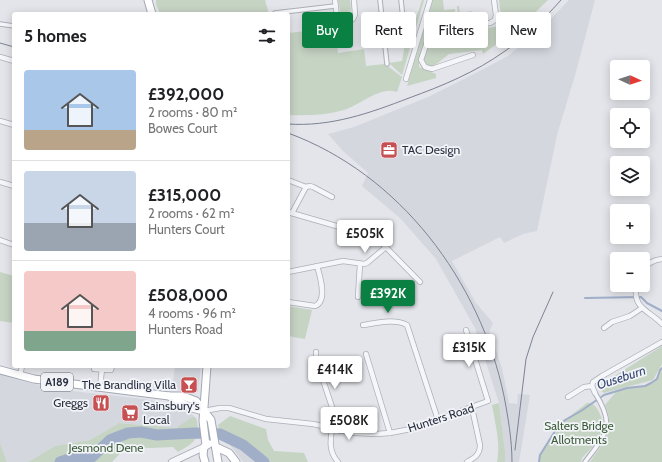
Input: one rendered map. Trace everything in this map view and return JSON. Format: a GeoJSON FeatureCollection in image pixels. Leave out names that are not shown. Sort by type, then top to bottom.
{"type":"FeatureCollection","features":[{"type":"Feature","properties":{"kind":"main road"},"geometry":{"type":"LineString","coordinates":[[148,0],[152,11]]}},
{"type":"Feature","properties":{"kind":"main road"},"geometry":{"type":"LineString","coordinates":[[205,462],[203,455],[205,446],[204,411],[207,368]]}},
{"type":"Feature","properties":{"kind":"main road","name":"A189"},"geometry":{"type":"LineString","coordinates":[[0,370],[20,376],[168,396],[192,408],[204,411]]}},
{"type":"Feature","properties":{"kind":"main road"},"geometry":{"type":"LineString","coordinates":[[204,411],[211,420],[218,462]]}},
{"type":"Feature","properties":{"kind":"main road"},"geometry":{"type":"LineString","coordinates":[[205,446],[211,443],[228,453],[236,462]]}},
{"type":"Feature","properties":{"kind":"street"},"geometry":{"type":"LineString","coordinates":[[335,0],[337,16],[342,21],[353,19],[355,15],[354,0]]}},
{"type":"Feature","properties":{"kind":"street"},"geometry":{"type":"LineString","coordinates":[[380,0],[387,64]]}},
{"type":"Feature","properties":{"kind":"street"},"geometry":{"type":"LineString","coordinates":[[401,0],[402,12]]}},
{"type":"Feature","properties":{"kind":"street"},"geometry":{"type":"LineString","coordinates":[[406,79],[430,0]]}},
{"type":"Feature","properties":{"kind":"street"},"geometry":{"type":"LineString","coordinates":[[473,55],[432,69],[424,66],[421,60],[431,30],[490,23],[494,20],[496,15],[494,0]]}},
{"type":"Feature","properties":{"kind":"street"},"geometry":{"type":"LineString","coordinates":[[284,12],[336,6]]}},
{"type":"Feature","properties":{"kind":"street"},"geometry":{"type":"LineString","coordinates":[[0,24],[12,26]]}},
{"type":"Feature","properties":{"kind":"street"},"geometry":{"type":"LineString","coordinates":[[0,57],[12,60]]}},
{"type":"Feature","properties":{"kind":"street"},"geometry":{"type":"LineString","coordinates":[[0,120],[12,124]]}},
{"type":"Feature","properties":{"kind":"street"},"geometry":{"type":"LineString","coordinates":[[290,181],[306,187],[314,187],[332,197]]}},
{"type":"Feature","properties":{"kind":"street"},"geometry":{"type":"LineString","coordinates":[[0,182],[12,185]]}},
{"type":"Feature","properties":{"kind":"street"},"geometry":{"type":"LineString","coordinates":[[306,187],[290,212],[350,230],[371,232],[420,282]]}},
{"type":"Feature","properties":{"kind":"street"},"geometry":{"type":"LineString","coordinates":[[0,240],[12,244]]}},
{"type":"Feature","properties":{"kind":"street"},"geometry":{"type":"LineString","coordinates":[[290,272],[343,261],[360,264],[367,263],[386,247]]}},
{"type":"Feature","properties":{"kind":"street"},"geometry":{"type":"LineString","coordinates":[[650,263],[654,260],[662,259]]}},
{"type":"Feature","properties":{"kind":"street"},"geometry":{"type":"LineString","coordinates":[[358,297],[360,264]]}},
{"type":"Feature","properties":{"kind":"street"},"geometry":{"type":"LineString","coordinates":[[290,302],[315,306],[318,305],[322,295],[322,287],[318,266]]}},
{"type":"Feature","properties":{"kind":"street"},"geometry":{"type":"LineString","coordinates":[[636,292],[636,296],[642,308],[662,324]]}},
{"type":"Feature","properties":{"kind":"street"},"geometry":{"type":"LineString","coordinates":[[604,328],[612,322],[630,316],[642,308]]}},
{"type":"Feature","properties":{"kind":"street"},"geometry":{"type":"LineString","coordinates":[[363,325],[400,322],[407,326],[438,420]]}},
{"type":"Feature","properties":{"kind":"street","name":"Hunters Road"},"geometry":{"type":"LineString","coordinates":[[204,411],[229,408],[266,419],[313,424],[355,433],[390,433],[411,429],[488,401],[466,330]]}},
{"type":"Feature","properties":{"kind":"street"},"geometry":{"type":"LineString","coordinates":[[585,462],[599,444],[606,431],[606,415],[601,403],[594,393],[592,386],[593,382],[662,342]]}},
{"type":"Feature","properties":{"kind":"street"},"geometry":{"type":"LineString","coordinates":[[316,352],[316,359],[340,431]]}},
{"type":"Feature","properties":{"kind":"street"},"geometry":{"type":"LineString","coordinates":[[366,354],[390,433]]}},
{"type":"Feature","properties":{"kind":"street"},"geometry":{"type":"LineString","coordinates":[[20,376],[22,368]]}},
{"type":"Feature","properties":{"kind":"street"},"geometry":{"type":"LineString","coordinates":[[94,368],[112,370],[112,368]]}},
{"type":"Feature","properties":{"kind":"street"},"geometry":{"type":"LineString","coordinates":[[100,387],[102,369]]}},
{"type":"Feature","properties":{"kind":"street"},"geometry":{"type":"LineString","coordinates":[[568,397],[584,387],[592,386]]}},
{"type":"Feature","properties":{"kind":"street"},"geometry":{"type":"LineString","coordinates":[[467,462],[477,456],[480,451],[472,408]]}},
{"type":"Feature","properties":{"kind":"street"},"geometry":{"type":"LineString","coordinates":[[332,429],[330,440],[331,450],[338,462]]}},
{"type":"Feature","properties":{"kind":"street"},"geometry":{"type":"LineString","coordinates":[[173,462],[205,446]]}},
{"type":"Feature","properties":{"kind":"shaded area"},"geometry":{"type":"Polygon","coordinates":[[[569,0],[595,0],[576,72],[557,135],[537,231],[523,234],[504,243],[500,237],[452,261],[476,303],[493,323],[489,332],[502,368],[509,403],[517,404],[518,394],[530,395],[519,462],[505,462],[499,403],[475,328],[436,259],[401,219],[362,186],[368,173],[343,151],[328,134],[354,127],[428,97],[508,56],[518,48],[551,48],[551,19],[569,0]]]}},
{"type":"Feature","properties":{"kind":"shaded area"},"geometry":{"type":"Polygon","coordinates":[[[175,368],[201,368],[198,392],[172,389],[175,368]]]}},
{"type":"Feature","properties":{"kind":"shaded area"},"geometry":{"type":"Polygon","coordinates":[[[0,375],[54,389],[144,399],[184,407],[196,418],[192,418],[176,428],[119,423],[90,440],[55,446],[28,462],[7,462],[0,443],[0,375]]]}},
{"type":"Feature","properties":{"kind":"shaded area"},"geometry":{"type":"Polygon","coordinates":[[[231,446],[243,447],[261,462],[243,462],[231,446]]]}},
{"type":"Feature","properties":{"kind":"green space"},"geometry":{"type":"Polygon","coordinates":[[[156,0],[265,0],[268,12],[159,12],[156,0]]]}},
{"type":"Feature","properties":{"kind":"green space"},"geometry":{"type":"Polygon","coordinates":[[[338,0],[350,0],[350,12],[341,12],[338,0]]]}},
{"type":"Feature","properties":{"kind":"green space"},"geometry":{"type":"Polygon","coordinates":[[[422,0],[424,0],[416,27],[416,18],[422,0]]]}},
{"type":"Feature","properties":{"kind":"green space"},"geometry":{"type":"Polygon","coordinates":[[[433,0],[443,0],[444,10],[455,9],[455,12],[429,12],[433,0]]]}},
{"type":"Feature","properties":{"kind":"green space"},"geometry":{"type":"Polygon","coordinates":[[[499,0],[548,0],[536,12],[500,12],[499,0]]]}},
{"type":"Feature","properties":{"kind":"green space"},"geometry":{"type":"Polygon","coordinates":[[[457,6],[459,6],[460,12],[458,12],[457,6]]]}},
{"type":"Feature","properties":{"kind":"green space"},"geometry":{"type":"Polygon","coordinates":[[[496,27],[496,45],[483,54],[482,50],[449,54],[434,66],[428,65],[425,62],[424,58],[427,48],[488,48],[488,28],[496,27]]]}},
{"type":"Feature","properties":{"kind":"green space"},"geometry":{"type":"Polygon","coordinates":[[[424,30],[424,42],[419,59],[419,67],[436,74],[436,78],[407,86],[424,30]]]}},
{"type":"Feature","properties":{"kind":"green space"},"geometry":{"type":"Polygon","coordinates":[[[302,32],[302,48],[337,48],[338,53],[364,49],[366,66],[385,64],[402,77],[397,92],[390,91],[377,94],[350,108],[337,112],[316,115],[290,115],[290,33],[302,32]]]}},
{"type":"Feature","properties":{"kind":"green space"},"geometry":{"type":"Polygon","coordinates":[[[404,48],[410,48],[402,75],[389,63],[402,61],[404,48]]]}},
{"type":"Feature","properties":{"kind":"green space"},"geometry":{"type":"Polygon","coordinates":[[[0,272],[12,275],[12,323],[0,321],[0,272]]]}},
{"type":"Feature","properties":{"kind":"green space"},"geometry":{"type":"Polygon","coordinates":[[[290,306],[312,310],[305,339],[290,336],[290,306]]]}},
{"type":"Feature","properties":{"kind":"green space"},"geometry":{"type":"Polygon","coordinates":[[[662,346],[662,364],[653,380],[604,393],[597,387],[662,346]]]}},
{"type":"Feature","properties":{"kind":"green space"},"geometry":{"type":"Polygon","coordinates":[[[662,368],[662,462],[590,462],[603,442],[609,429],[608,414],[605,405],[618,391],[622,389],[644,386],[652,383],[662,368]]]}},
{"type":"Feature","properties":{"kind":"green space"},"geometry":{"type":"Polygon","coordinates":[[[499,403],[505,462],[497,462],[498,441],[492,405],[499,403]]]}},
{"type":"Feature","properties":{"kind":"green space","name":"Salters Bridge Allotments"},"geometry":{"type":"Polygon","coordinates":[[[587,403],[592,403],[597,408],[604,427],[595,444],[582,458],[581,462],[539,462],[540,455],[565,420],[587,403]]]}},
{"type":"Feature","properties":{"kind":"green space"},"geometry":{"type":"Polygon","coordinates":[[[230,416],[266,429],[268,440],[274,451],[304,453],[308,462],[261,462],[248,451],[231,446],[219,430],[218,425],[230,416]]]}},
{"type":"Feature","properties":{"kind":"green space","name":"Jesmond Dene"},"geometry":{"type":"Polygon","coordinates":[[[192,417],[196,418],[198,425],[197,435],[192,443],[178,452],[173,447],[126,447],[112,462],[28,462],[55,446],[90,440],[119,423],[176,428],[192,417]]]}},
{"type":"Feature","properties":{"kind":"green space"},"geometry":{"type":"Polygon","coordinates":[[[0,443],[7,462],[0,462],[0,443]]]}},
{"type":"Feature","properties":{"kind":"waterway"},"geometry":{"type":"LineString","coordinates":[[585,298],[641,297],[647,303],[662,311]]}},
{"type":"Feature","properties":{"kind":"waterway","name":"Ouseburn"},"geometry":{"type":"LineString","coordinates":[[539,462],[540,455],[557,428],[565,420],[604,395],[627,388],[645,386],[651,383],[657,379],[662,368]]}},
{"type":"Feature","properties":{"kind":"waterway","name":"Ouseburn"},"geometry":{"type":"LineString","coordinates":[[60,462],[75,457],[92,457],[110,440],[128,433],[141,432],[157,435],[195,433],[220,434],[243,445],[264,462]]}},
{"type":"Feature","properties":{"kind":"tram line"},"geometry":{"type":"LineString","coordinates":[[290,124],[320,123],[350,118],[434,89],[482,66],[513,46],[561,0]]}},
{"type":"Feature","properties":{"kind":"tram line"},"geometry":{"type":"LineString","coordinates":[[0,43],[12,46]]}},
{"type":"Feature","properties":{"kind":"tram line"},"geometry":{"type":"LineString","coordinates":[[290,134],[328,151],[366,175],[399,204],[429,237],[455,273],[476,312],[492,353],[504,396],[511,437],[512,462]]}},
{"type":"Feature","properties":{"kind":"tram line"},"geometry":{"type":"LineString","coordinates":[[515,450],[526,359],[533,337],[553,292]]}},
{"type":"Feature","properties":{"kind":"place","name":"TAC Design"},"geometry":{"type":"Point","coordinates":[389,150]}},
{"type":"Feature","properties":{"kind":"place","name":"The Brandling Villa"},"geometry":{"type":"Point","coordinates":[189,385]}},
{"type":"Feature","properties":{"kind":"place","name":"Greggs"},"geometry":{"type":"Point","coordinates":[101,403]}},
{"type":"Feature","properties":{"kind":"place","name":"Sainsbury's Local"},"geometry":{"type":"Point","coordinates":[130,413]}}]}
